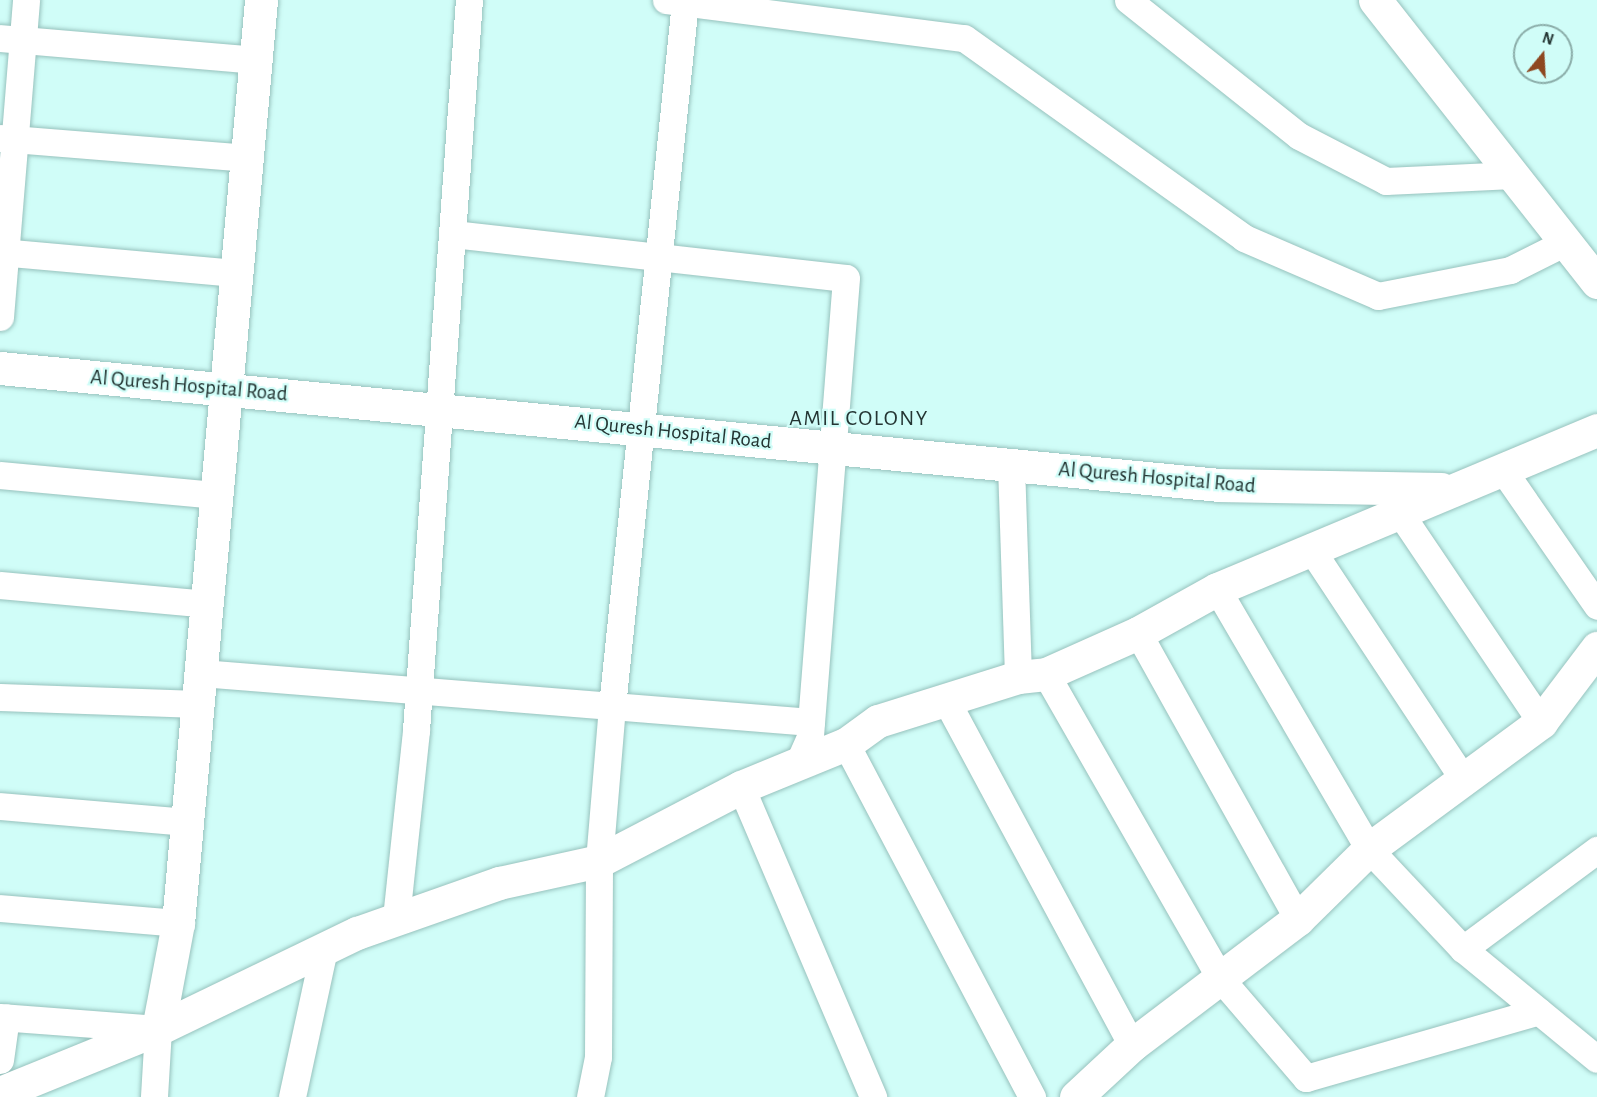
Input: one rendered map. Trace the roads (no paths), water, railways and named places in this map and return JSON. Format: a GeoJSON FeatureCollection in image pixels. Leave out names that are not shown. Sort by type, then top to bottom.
{"type":"FeatureCollection","features":[{"type":"Feature","properties":{"kind":"street"},"geometry":{"type":"LineString","coordinates":[[0,317],[12,39],[26,0]]}},
{"type":"Feature","properties":{"kind":"street"},"geometry":{"type":"LineString","coordinates":[[154,1097],[158,1029],[178,922],[188,822],[261,0]]}},
{"type":"Feature","properties":{"kind":"street"},"geometry":{"type":"LineString","coordinates":[[396,918],[419,690],[469,0]]}},
{"type":"Feature","properties":{"kind":"street"},"geometry":{"type":"LineString","coordinates":[[1128,0],[1299,136],[1386,181],[1513,175]]}},
{"type":"Feature","properties":{"kind":"street"},"geometry":{"type":"LineString","coordinates":[[1375,0],[1597,282]]}},
{"type":"Feature","properties":{"kind":"street"},"geometry":{"type":"LineString","coordinates":[[590,1097],[598,1057],[599,861],[639,429],[658,258],[675,1],[964,38],[1244,238],[1378,296],[1510,270],[1566,242]]}},
{"type":"Feature","properties":{"kind":"street"},"geometry":{"type":"LineString","coordinates":[[12,39],[255,60]]}},
{"type":"Feature","properties":{"kind":"street"},"geometry":{"type":"LineString","coordinates":[[7,139],[247,158]]}},
{"type":"Feature","properties":{"kind":"street"},"geometry":{"type":"LineString","coordinates":[[453,234],[846,278],[835,448],[811,722],[798,764]]}},
{"type":"Feature","properties":{"kind":"street"},"geometry":{"type":"LineString","coordinates":[[3,252],[236,273]]}},
{"type":"Feature","properties":{"kind":"street","name":"Al Quresh Hospital Road"},"geometry":{"type":"LineString","coordinates":[[0,368],[1219,485],[1455,489]]}},
{"type":"Feature","properties":{"kind":"street"},"geometry":{"type":"LineString","coordinates":[[0,1093],[158,1029],[324,949],[396,918],[499,883],[599,861],[741,787],[846,744],[878,722],[946,699],[1032,675],[1138,633],[1217,589],[1597,430]]}},
{"type":"Feature","properties":{"kind":"street"},"geometry":{"type":"LineString","coordinates":[[1011,465],[1032,675],[1220,978],[1305,1078],[1539,1011]]}},
{"type":"Feature","properties":{"kind":"street"},"geometry":{"type":"LineString","coordinates":[[1503,470],[1597,606]]}},
{"type":"Feature","properties":{"kind":"street"},"geometry":{"type":"LineString","coordinates":[[0,475],[217,495]]}},
{"type":"Feature","properties":{"kind":"street"},"geometry":{"type":"LineString","coordinates":[[1400,513],[1541,722]]}},
{"type":"Feature","properties":{"kind":"street"},"geometry":{"type":"LineString","coordinates":[[1311,549],[1464,780]]}},
{"type":"Feature","properties":{"kind":"street"},"geometry":{"type":"LineString","coordinates":[[0,585],[207,604]]}},
{"type":"Feature","properties":{"kind":"street"},"geometry":{"type":"LineString","coordinates":[[1217,589],[1369,849],[1463,949],[1597,1059]]}},
{"type":"Feature","properties":{"kind":"street"},"geometry":{"type":"LineString","coordinates":[[1138,633],[1298,919]]}},
{"type":"Feature","properties":{"kind":"street"},"geometry":{"type":"LineString","coordinates":[[1076,1097],[1132,1045],[1298,919],[1369,849],[1541,722],[1597,648]]}},
{"type":"Feature","properties":{"kind":"street"},"geometry":{"type":"LineString","coordinates":[[0,697],[200,688],[419,690],[811,722]]}},
{"type":"Feature","properties":{"kind":"street"},"geometry":{"type":"LineString","coordinates":[[946,699],[1132,1045]]}},
{"type":"Feature","properties":{"kind":"street"},"geometry":{"type":"LineString","coordinates":[[846,744],[1032,1097]]}},
{"type":"Feature","properties":{"kind":"street"},"geometry":{"type":"LineString","coordinates":[[741,787],[873,1097]]}},
{"type":"Feature","properties":{"kind":"street"},"geometry":{"type":"LineString","coordinates":[[0,806],[188,822]]}},
{"type":"Feature","properties":{"kind":"street"},"geometry":{"type":"LineString","coordinates":[[1463,949],[1597,850]]}},
{"type":"Feature","properties":{"kind":"street"},"geometry":{"type":"LineString","coordinates":[[0,908],[178,922]]}},
{"type":"Feature","properties":{"kind":"street"},"geometry":{"type":"LineString","coordinates":[[292,1097],[324,949]]}},
{"type":"Feature","properties":{"kind":"street"},"geometry":{"type":"LineString","coordinates":[[0,1060],[3,1017],[158,1029]]}},
{"type":"Feature","properties":{"kind":"district","name":"AMIL COLONY"},"geometry":{"type":"Point","coordinates":[859,419]}}]}
